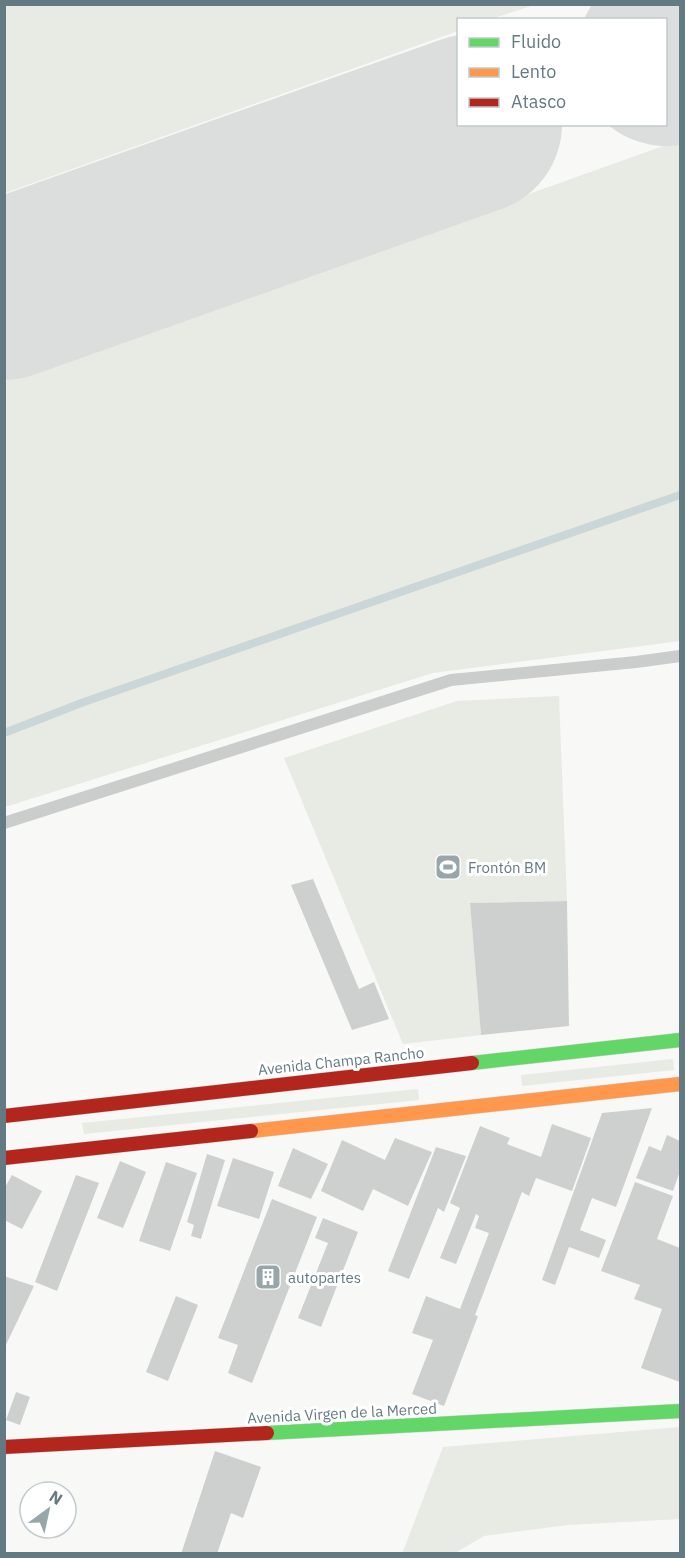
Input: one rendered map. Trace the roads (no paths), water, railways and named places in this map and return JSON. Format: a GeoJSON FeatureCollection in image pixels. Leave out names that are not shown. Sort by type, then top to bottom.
{"type":"FeatureCollection","features":[{"type":"Feature","properties":{"kind":"main road","name":"Avenida Champa Rancho"},"geometry":{"type":"LineString","coordinates":[[4,1116],[59,1115],[460,1070],[681,1040]]}},
{"type":"Feature","properties":{"kind":"main road"},"geometry":{"type":"LineString","coordinates":[[4,1158],[64,1147],[463,1103],[681,1084]]}},
{"type":"Feature","properties":{"kind":"main road","name":"Avenida Virgen de la Merced"},"geometry":{"type":"LineString","coordinates":[[4,1447],[681,1411]]}},
{"type":"Feature","properties":{"kind":"lane"},"geometry":{"type":"LineString","coordinates":[[4,823],[451,680],[681,656]]}},
{"type":"Feature","properties":{"kind":"waterway"},"geometry":{"type":"LineString","coordinates":[[4,733],[84,702],[680,495]]}},
{"type":"Feature","properties":{"kind":"place","name":"Frontón BM"},"geometry":{"type":"Point","coordinates":[448,867]}},
{"type":"Feature","properties":{"kind":"place","name":"autopartes"},"geometry":{"type":"Point","coordinates":[268,1277]}}]}
